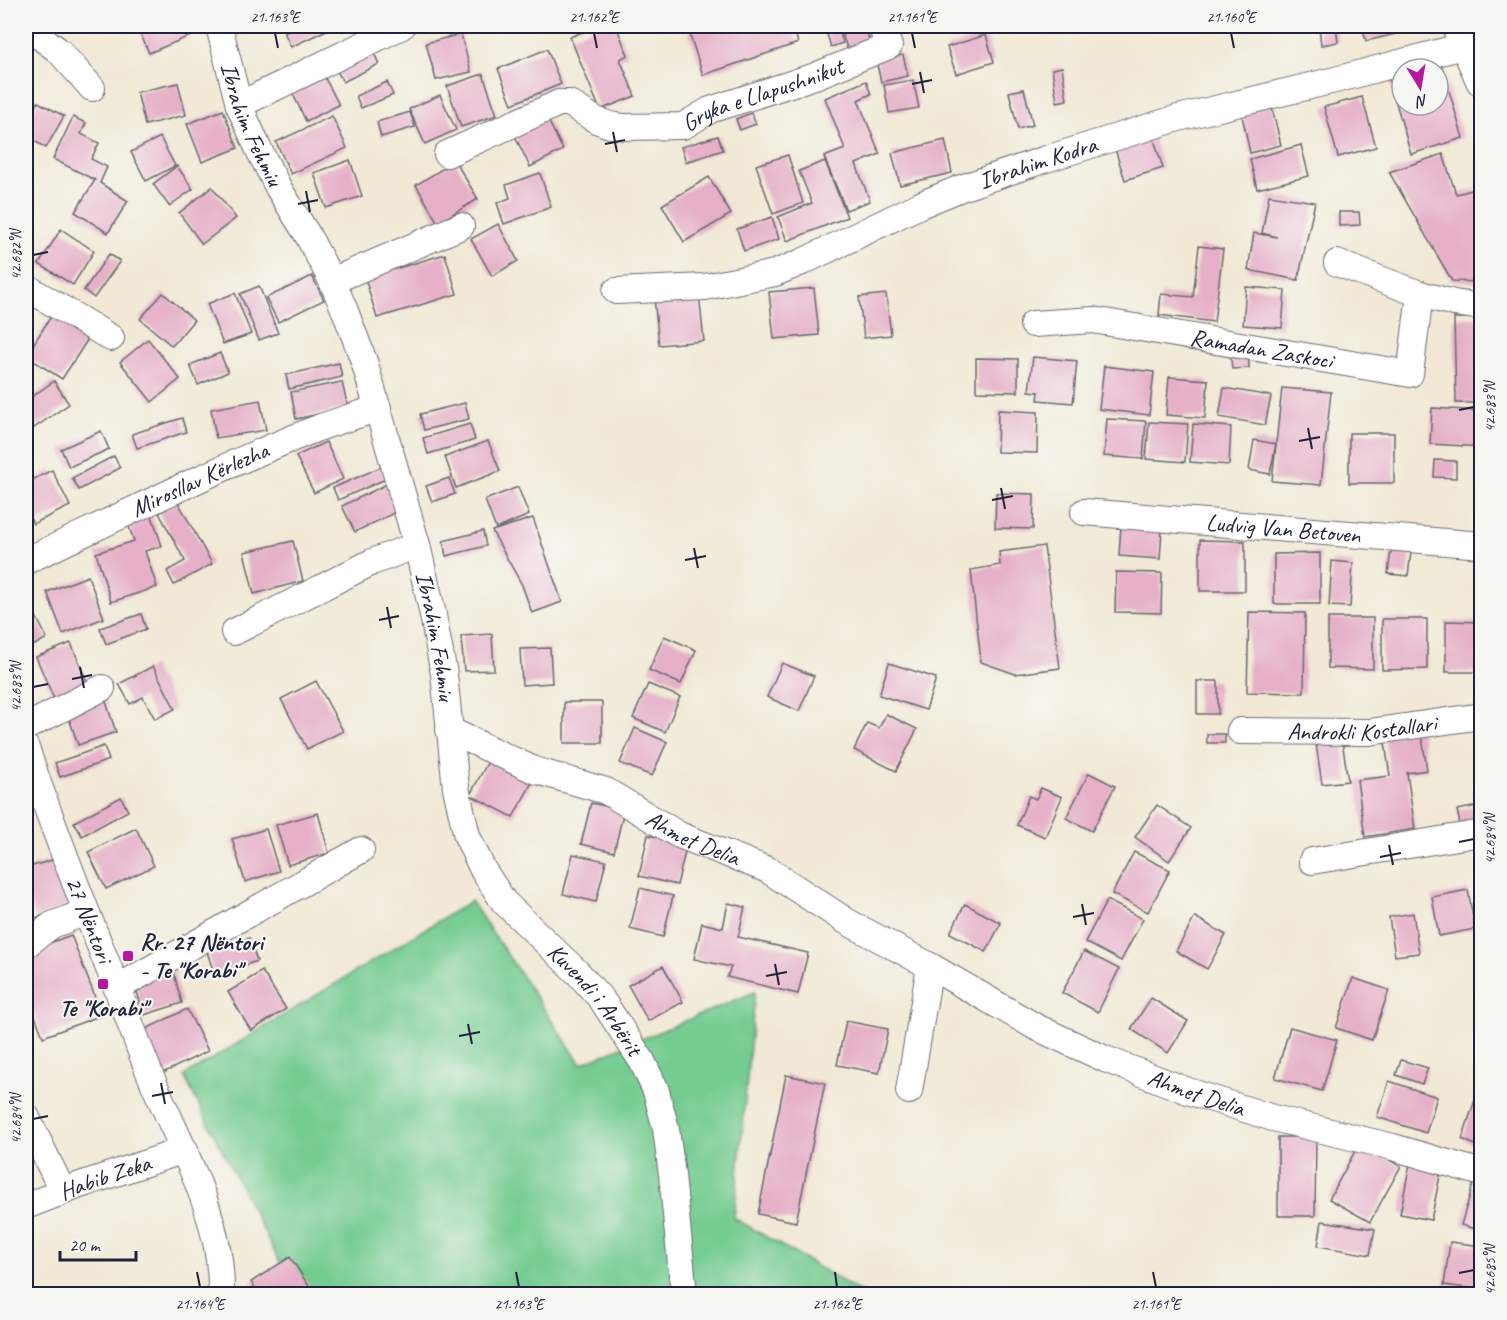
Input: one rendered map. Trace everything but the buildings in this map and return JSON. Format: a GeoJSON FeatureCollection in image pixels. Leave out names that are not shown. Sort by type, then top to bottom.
{"type":"FeatureCollection","features":[{"type":"Feature","properties":{"kind":"main road"},"geometry":{"type":"LineString","coordinates":[[1463,35],[1482,80]]}},
{"type":"Feature","properties":{"kind":"street"},"geometry":{"type":"LineString","coordinates":[[27,26],[58,51],[92,88]]}},
{"type":"Feature","properties":{"kind":"street","name":"Ibrahim Fehmiu"},"geometry":{"type":"LineString","coordinates":[[219,26],[239,105],[279,189],[332,281],[364,361],[417,545],[432,610],[444,674],[449,730]]}},
{"type":"Feature","properties":{"kind":"street"},"geometry":{"type":"LineString","coordinates":[[239,105],[402,26]]}},
{"type":"Feature","properties":{"kind":"street","name":"Gryka e Llapushnikut"},"geometry":{"type":"LineString","coordinates":[[447,154],[559,103],[570,103],[596,120],[610,125],[624,127],[683,126],[710,110],[815,76],[889,46],[881,26]]}},
{"type":"Feature","properties":{"kind":"street","name":"Ibrahim Kodra"},"geometry":{"type":"LineString","coordinates":[[616,291],[705,286],[775,273],[961,188],[1178,118],[1340,78],[1463,35]]}},
{"type":"Feature","properties":{"kind":"street"},"geometry":{"type":"LineString","coordinates":[[332,281],[461,226]]}},
{"type":"Feature","properties":{"kind":"street"},"geometry":{"type":"LineString","coordinates":[[1337,263],[1420,294],[1482,308]]}},
{"type":"Feature","properties":{"kind":"street"},"geometry":{"type":"LineString","coordinates":[[26,287],[111,339]]}},
{"type":"Feature","properties":{"kind":"street","name":"Ramadan Zaskoci"},"geometry":{"type":"LineString","coordinates":[[1033,324],[1093,320],[1410,374],[1420,294]]}},
{"type":"Feature","properties":{"kind":"street","name":"Mirosllav Kërlezha"},"geometry":{"type":"LineString","coordinates":[[26,561],[127,512],[260,453],[315,430],[378,408]]}},
{"type":"Feature","properties":{"kind":"street","name":"Ludvig Van Betoven"},"geometry":{"type":"LineString","coordinates":[[1084,512],[1482,545]]}},
{"type":"Feature","properties":{"kind":"street","name":"Ibrahim Fehmiu"},"geometry":{"type":"LineString","coordinates":[[234,632],[372,562],[417,545]]}},
{"type":"Feature","properties":{"kind":"street"},"geometry":{"type":"LineString","coordinates":[[26,727],[102,688]]}},
{"type":"Feature","properties":{"kind":"street","name":"Androkli Kostallari"},"geometry":{"type":"LineString","coordinates":[[1239,731],[1369,732],[1482,716]]}},
{"type":"Feature","properties":{"kind":"street","name":"Ahmet Delia"},"geometry":{"type":"LineString","coordinates":[[449,730],[534,770],[606,791],[679,835],[768,870],[846,921],[1036,1027],[1105,1059],[1188,1091],[1273,1118],[1393,1147],[1482,1173]]}},
{"type":"Feature","properties":{"kind":"street","name":"Kuvendi i Arbërit"},"geometry":{"type":"LineString","coordinates":[[449,730],[456,788],[466,836],[483,870],[504,902],[578,973],[602,1000],[642,1061],[656,1091],[666,1129],[671,1164],[684,1294]]}},
{"type":"Feature","properties":{"kind":"street","name":"27 Nëntori"},"geometry":{"type":"LineString","coordinates":[[26,748],[147,1069],[201,1189],[213,1229],[220,1271],[220,1294]]}},
{"type":"Feature","properties":{"kind":"street"},"geometry":{"type":"LineString","coordinates":[[1312,861],[1482,833]]}},
{"type":"Feature","properties":{"kind":"street"},"geometry":{"type":"LineString","coordinates":[[117,988],[361,850]]}},
{"type":"Feature","properties":{"kind":"street"},"geometry":{"type":"LineString","coordinates":[[26,945],[52,925],[86,912]]}},
{"type":"Feature","properties":{"kind":"street"},"geometry":{"type":"LineString","coordinates":[[909,1091],[930,966]]}},
{"type":"Feature","properties":{"kind":"street"},"geometry":{"type":"LineString","coordinates":[[26,1116],[63,1192]]}},
{"type":"Feature","properties":{"kind":"street","name":"Habib Zeka"},"geometry":{"type":"LineString","coordinates":[[26,1206],[184,1150]]}},
{"type":"Feature","properties":{"kind":"green space"},"geometry":{"type":"Polygon","coordinates":[[[471,901],[581,1064],[755,992],[734,1218],[864,1294],[296,1294],[184,1076],[471,901]]]}},
{"type":"Feature","properties":{"kind":"place","name":"Rr. 27 Nëntori - Te \"Korabi\""},"geometry":{"type":"Point","coordinates":[128,956]}},
{"type":"Feature","properties":{"kind":"place","name":"Te \"Korabi\""},"geometry":{"type":"Point","coordinates":[103,984]}}]}
